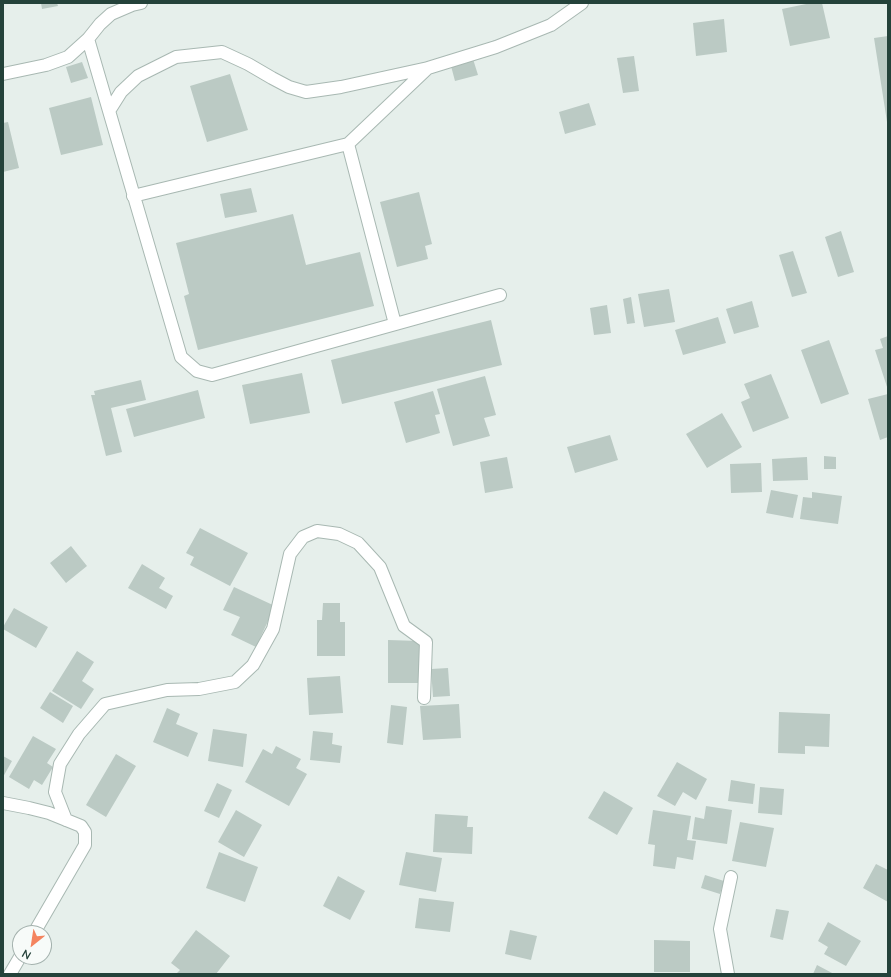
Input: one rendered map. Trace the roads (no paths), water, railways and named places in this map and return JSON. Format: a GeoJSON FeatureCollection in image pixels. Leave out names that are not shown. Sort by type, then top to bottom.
{"type":"FeatureCollection","features":[{"type":"Feature","properties":{"kind":"street"},"geometry":{"type":"LineString","coordinates":[[3,74],[46,65],[68,57],[88,39],[100,24],[111,14],[132,5],[141,3]]}},
{"type":"Feature","properties":{"kind":"street"},"geometry":{"type":"LineString","coordinates":[[109,111],[121,92],[138,76],[176,57],[222,52],[248,64],[289,87],[306,92],[341,87],[428,68],[496,47],[552,25],[582,3]]}},
{"type":"Feature","properties":{"kind":"street"},"geometry":{"type":"LineString","coordinates":[[88,39],[181,357],[197,371],[212,375],[500,296]]}},
{"type":"Feature","properties":{"kind":"street"},"geometry":{"type":"LineString","coordinates":[[133,196],[348,144],[428,68]]}},
{"type":"Feature","properties":{"kind":"street"},"geometry":{"type":"LineString","coordinates":[[348,144],[395,324]]}},
{"type":"Feature","properties":{"kind":"street"},"geometry":{"type":"LineString","coordinates":[[66,820],[55,792],[60,764],[79,734],[105,704],[167,690],[199,688],[235,682],[253,665],[273,630],[290,554],[303,537],[317,531],[340,534],[358,543],[380,568],[404,626],[426,642],[424,698]]}},
{"type":"Feature","properties":{"kind":"street"},"geometry":{"type":"LineString","coordinates":[[3,803],[29,808],[66,820],[81,826],[85,832],[85,845],[39,925]]}},
{"type":"Feature","properties":{"kind":"street"},"geometry":{"type":"LineString","coordinates":[[728,974],[720,929],[731,877]]}},
{"type":"Feature","properties":{"kind":"street"},"geometry":{"type":"LineString","coordinates":[[10,974],[15,965]]}}]}
